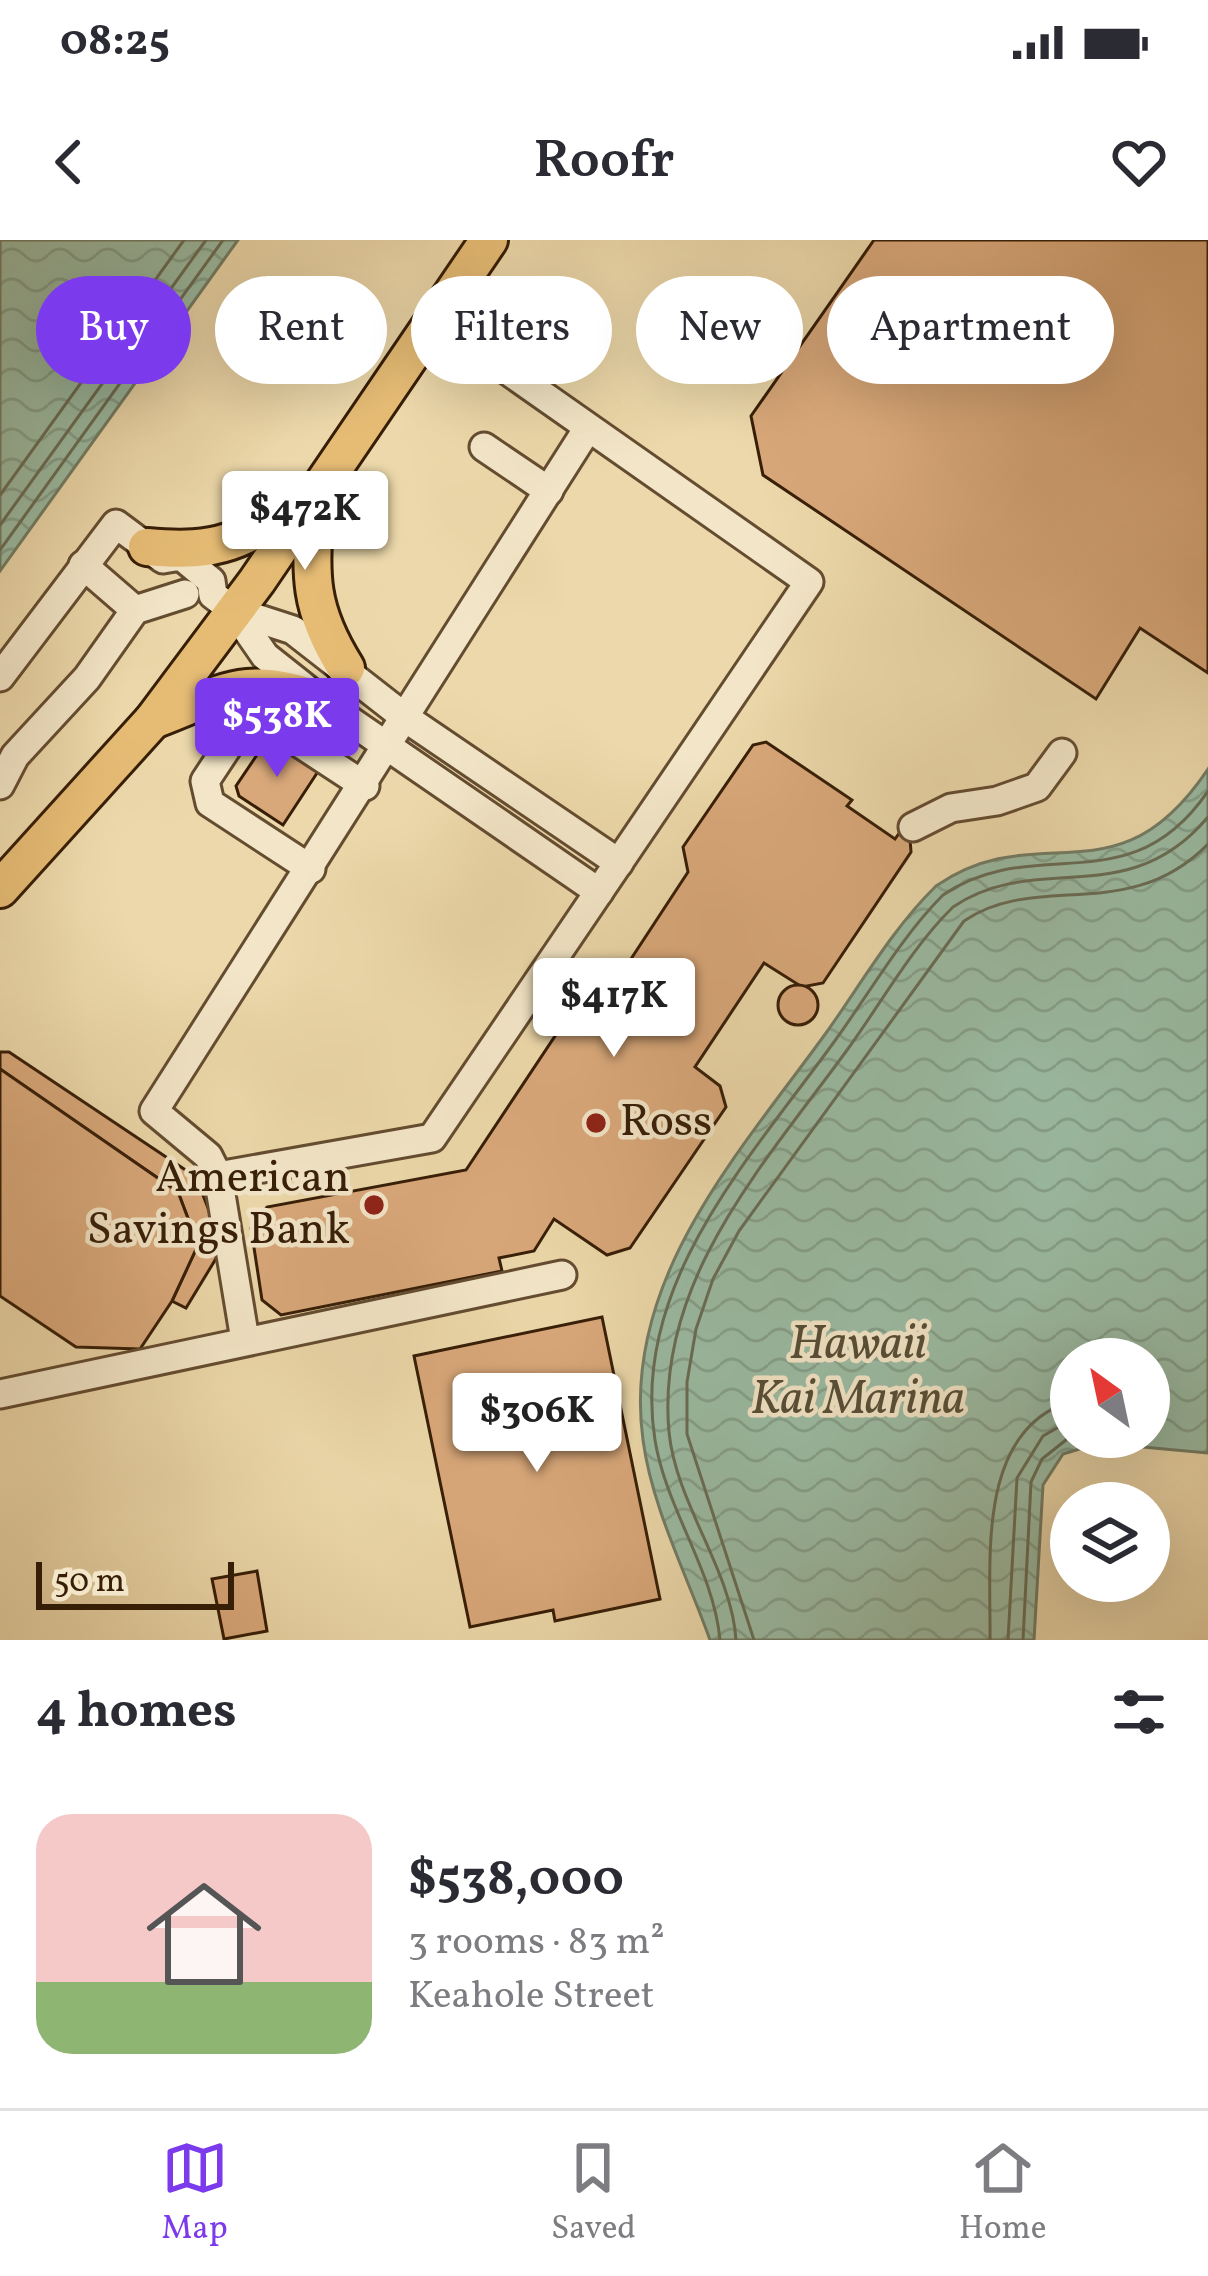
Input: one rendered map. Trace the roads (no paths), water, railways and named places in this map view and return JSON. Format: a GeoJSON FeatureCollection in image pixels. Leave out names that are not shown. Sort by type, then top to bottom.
{"type":"FeatureCollection","features":[{"type":"Feature","properties":{"kind":"main road"},"geometry":{"type":"LineString","coordinates":[[466,276],[489,240]]}},
{"type":"Feature","properties":{"kind":"main road"},"geometry":{"type":"LineString","coordinates":[[0,889],[152,720],[211,600],[316,493],[411,358]]}},
{"type":"Feature","properties":{"kind":"main road"},"geometry":{"type":"LineString","coordinates":[[155,553],[226,546],[316,493]]}},
{"type":"Feature","properties":{"kind":"main road"},"geometry":{"type":"LineString","coordinates":[[316,493],[310,579],[314,611],[346,668]]}},
{"type":"Feature","properties":{"kind":"main road"},"geometry":{"type":"LineString","coordinates":[[152,720],[247,685],[281,686],[322,702]]}},
{"type":"Feature","properties":{"kind":"lane"},"geometry":{"type":"LineString","coordinates":[[218,1177],[432,1138],[809,582],[526,384]]}},
{"type":"Feature","properties":{"kind":"lane"},"geometry":{"type":"LineString","coordinates":[[245,1340],[218,1177],[208,1156],[154,1111],[389,748],[588,428]]}},
{"type":"Feature","properties":{"kind":"lane"},"geometry":{"type":"LineString","coordinates":[[484,447],[549,491]]}},
{"type":"Feature","properties":{"kind":"lane"},"geometry":{"type":"LineString","coordinates":[[0,677],[116,524],[155,553],[181,556],[212,581],[211,600],[265,656],[322,702],[599,892]]}},
{"type":"Feature","properties":{"kind":"lane"},"geometry":{"type":"LineString","coordinates":[[83,565],[134,610]]}},
{"type":"Feature","properties":{"kind":"lane"},"geometry":{"type":"LineString","coordinates":[[0,785],[7,750],[87,678],[134,610],[211,600],[293,630],[407,719],[619,862]]}},
{"type":"Feature","properties":{"kind":"lane"},"geometry":{"type":"LineString","coordinates":[[311,868],[210,803],[205,781],[232,739],[241,728],[269,723],[364,786]]}},
{"type":"Feature","properties":{"kind":"lane"},"geometry":{"type":"LineString","coordinates":[[913,826],[951,808],[997,801],[1037,787],[1062,753]]}},
{"type":"Feature","properties":{"kind":"lane"},"geometry":{"type":"LineString","coordinates":[[0,1394],[562,1275]]}},
{"type":"Feature","properties":{"kind":"water"},"geometry":{"type":"Polygon","coordinates":[[[0,240],[238,240],[191,305],[191,276],[36,276],[36,384],[134,384],[0,571],[0,240]]]}},
{"type":"Feature","properties":{"kind":"water","name":"Hawaii Kai Marina"},"geometry":{"type":"Polygon","coordinates":[[[1208,769],[1208,1453],[1170,1450],[1170,1338],[1050,1338],[1050,1458],[1060,1458],[1043,1485],[1034,1640],[710,1640],[662,1516],[643,1440],[641,1381],[650,1326],[694,1221],[892,938],[936,886],[974,866],[1010,857],[1109,847],[1141,835],[1174,810],[1208,769]]]}},
{"type":"Feature","properties":{"kind":"place","name":"Ross"},"geometry":{"type":"Point","coordinates":[596,1123]}},
{"type":"Feature","properties":{"kind":"place","name":"American Savings Bank"},"geometry":{"type":"Point","coordinates":[374,1205]}}]}
